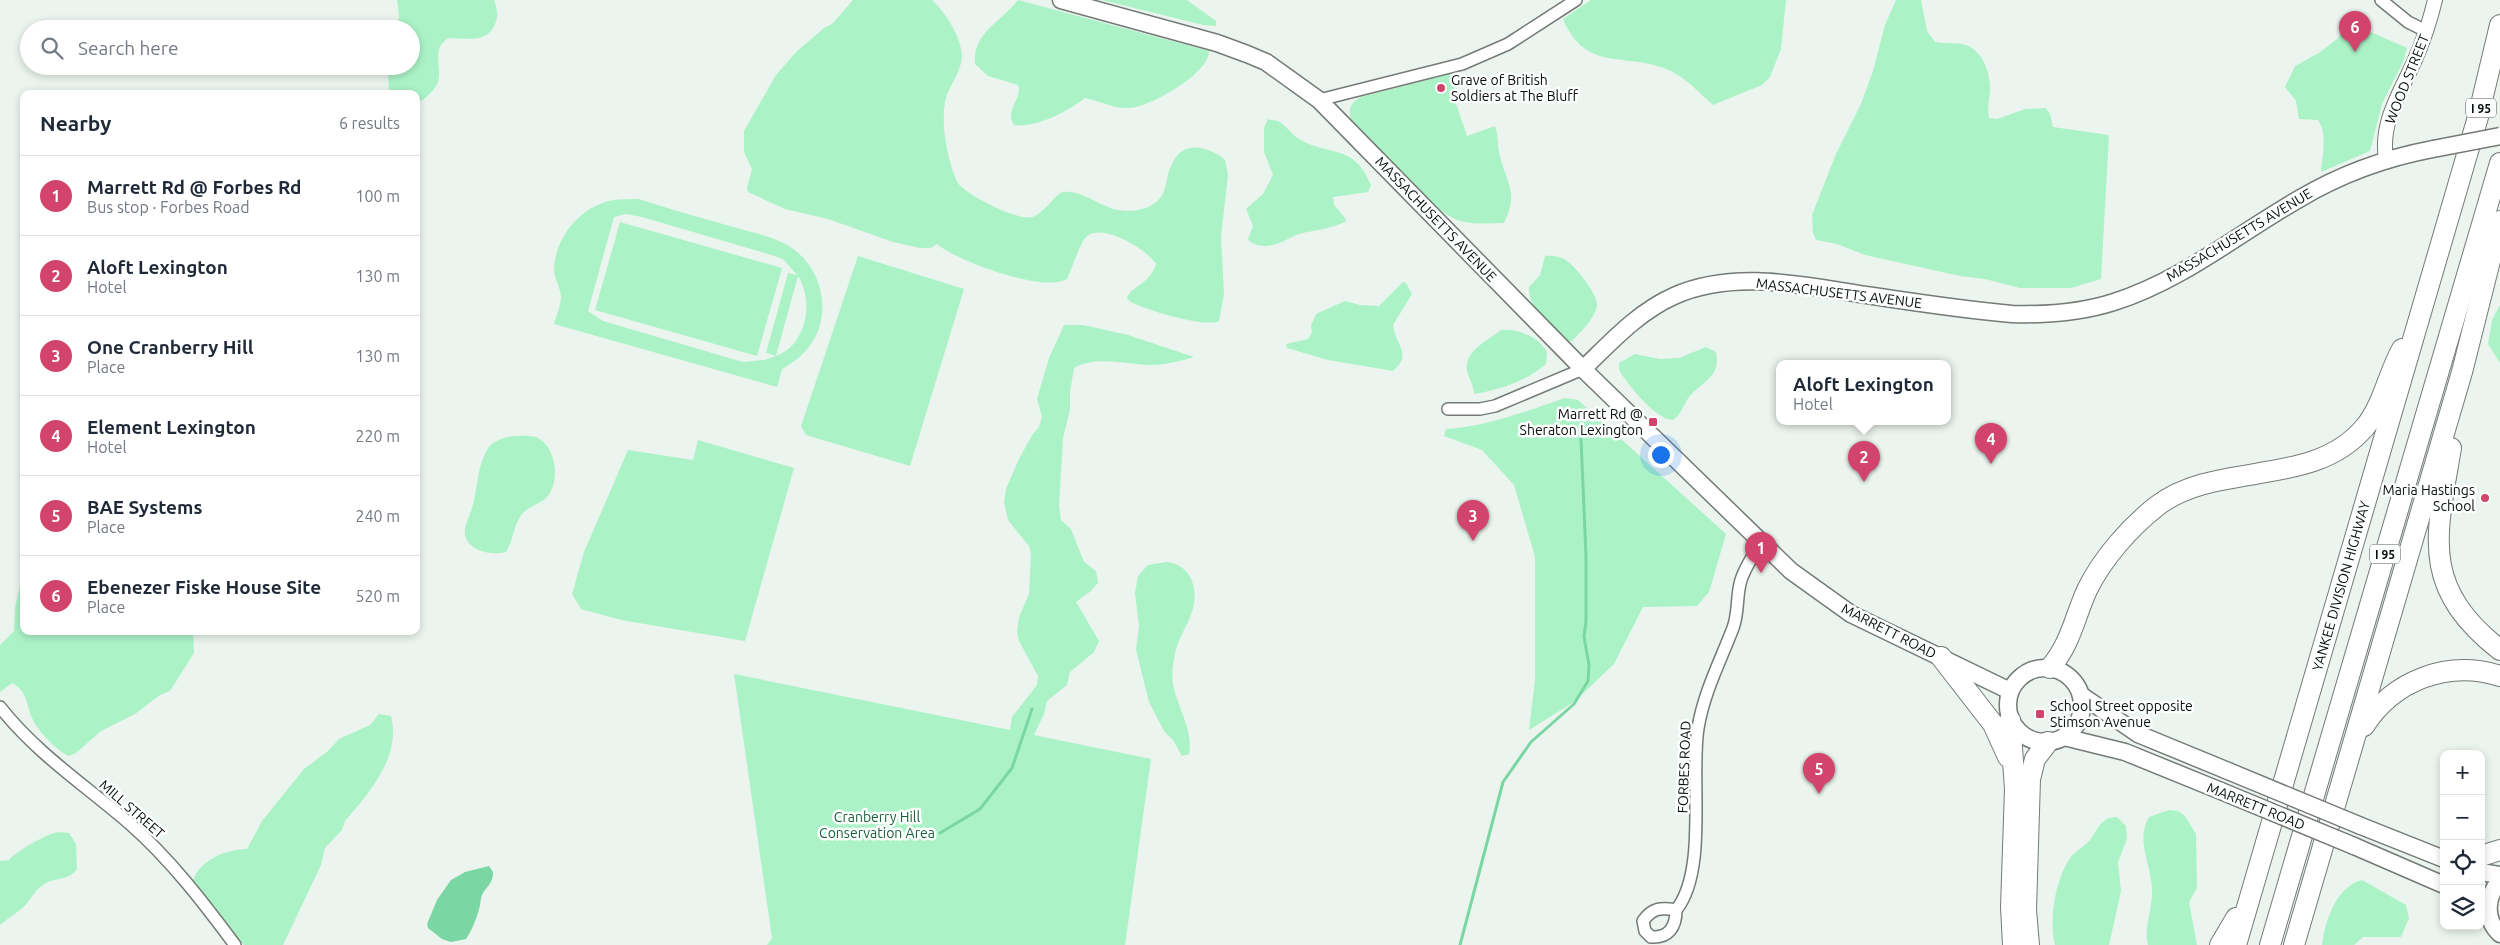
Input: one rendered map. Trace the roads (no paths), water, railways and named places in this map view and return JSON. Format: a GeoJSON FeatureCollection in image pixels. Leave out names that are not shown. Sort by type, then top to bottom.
{"type":"FeatureCollection","features":[{"type":"Feature","properties":{"kind":"highway","name":"YANKEE DIVISION HIGHWAY"},"geometry":{"type":"LineString","coordinates":[[2236,945],[2478,117],[2500,25]]}},
{"type":"Feature","properties":{"kind":"highway","name":"I 95"},"geometry":{"type":"LineString","coordinates":[[2270,945],[2500,163]]}},
{"type":"Feature","properties":{"kind":"highway"},"geometry":{"type":"LineString","coordinates":[[2294,945],[2462,372],[2500,221]]}},
{"type":"Feature","properties":{"kind":"highway"},"geometry":{"type":"LineString","coordinates":[[2050,668],[2067,645],[2088,589],[2100,569],[2150,512],[2169,497],[2187,489],[2308,462],[2324,456],[2349,442],[2374,413],[2391,368],[2421,314]]}},
{"type":"Feature","properties":{"kind":"highway"},"geometry":{"type":"LineString","coordinates":[[2462,372],[2439,518],[2439,556],[2445,583],[2457,607],[2474,628],[2500,650]]}},
{"type":"Feature","properties":{"kind":"highway"},"geometry":{"type":"LineString","coordinates":[[1941,658],[1998,732],[2007,753],[2015,783]]}},
{"type":"Feature","properties":{"kind":"highway"},"geometry":{"type":"LineString","coordinates":[[2354,741],[2384,700],[2418,679],[2437,673],[2458,670],[2479,671],[2500,676]]}},
{"type":"Feature","properties":{"kind":"highway"},"geometry":{"type":"LineString","coordinates":[[2010,720],[2015,783],[2011,908],[2013,945]]}},
{"type":"Feature","properties":{"kind":"highway"},"geometry":{"type":"LineString","coordinates":[[2029,945],[2026,910],[2030,779],[2035,759],[2056,740]]}},
{"type":"Feature","properties":{"kind":"highway"},"geometry":{"type":"LineString","coordinates":[[2485,855],[2500,850]]}},
{"type":"Feature","properties":{"kind":"highway"},"geometry":{"type":"LineString","coordinates":[[2220,945],[2250,895]]}},
{"type":"Feature","properties":{"kind":"main road","name":"MASSACHUSETTS AVENUE"},"geometry":{"type":"LineString","coordinates":[[1061,0],[1231,48],[1266,62],[1319,100],[1583,369],[1631,324],[1662,302],[1691,290],[1731,282],[1752,281],[1802,286],[2012,314],[2038,315],[2090,309],[2136,294],[2161,282],[2300,197],[2344,175],[2386,159],[2500,136]]}},
{"type":"Feature","properties":{"kind":"main road","name":"MARRETT ROAD"},"geometry":{"type":"LineString","coordinates":[[1583,369],[1760,543],[1807,583],[1852,614],[2010,691]]}},
{"type":"Feature","properties":{"kind":"main road"},"geometry":{"type":"LineString","coordinates":[[2050,668],[2069,676],[2078,687],[2082,706],[2080,719],[2072,731],[2056,740],[2037,742],[2024,736],[2010,720],[2007,706],[2010,691],[2018,679],[2029,671],[2050,668]]}},
{"type":"Feature","properties":{"kind":"main road","name":"MARRETT ROAD"},"geometry":{"type":"LineString","coordinates":[[2081,696],[2138,734],[2440,858]]}},
{"type":"Feature","properties":{"kind":"main road","name":"MARRETT ROAD"},"geometry":{"type":"LineString","coordinates":[[2056,740],[2125,752],[2440,883]]}},
{"type":"Feature","properties":{"kind":"main road"},"geometry":{"type":"LineString","coordinates":[[2485,873],[2500,875]]}},
{"type":"Feature","properties":{"kind":"main road"},"geometry":{"type":"LineString","coordinates":[[2500,881],[2490,898],[2485,912],[2500,934]]}},
{"type":"Feature","properties":{"kind":"street"},"geometry":{"type":"LineString","coordinates":[[1319,100],[1462,64],[1508,44],[1576,0]]}},
{"type":"Feature","properties":{"kind":"street"},"geometry":{"type":"LineString","coordinates":[[2381,0],[2408,22],[2426,31]]}},
{"type":"Feature","properties":{"kind":"street","name":"WOOD STREET"},"geometry":{"type":"LineString","coordinates":[[2386,159],[2385,140],[2390,116],[2426,31],[2436,0]]}},
{"type":"Feature","properties":{"kind":"street"},"geometry":{"type":"LineString","coordinates":[[1448,408],[1480,409],[1495,406],[1583,369]]}},
{"type":"Feature","properties":{"kind":"street","name":"FORBES ROAD"},"geometry":{"type":"LineString","coordinates":[[1676,910],[1685,899],[1695,848],[1696,767],[1702,705],[1708,684],[1736,618],[1741,580],[1760,543]]}},
{"type":"Feature","properties":{"kind":"street","name":"MILL STREET"},"geometry":{"type":"LineString","coordinates":[[0,707],[31,744],[149,842],[181,877],[234,945]]}},
{"type":"Feature","properties":{"kind":"waterway"},"geometry":{"type":"LineString","coordinates":[[1460,945],[1503,782],[1531,742],[1574,704],[1588,681],[1589,665],[1584,637],[1586,621],[1586,556],[1581,439]]}},
{"type":"Feature","properties":{"kind":"waterway"},"geometry":{"type":"LineString","coordinates":[[940,833],[980,809],[1012,768],[1032,709]]}},
{"type":"Feature","properties":{"kind":"place","name":"Ebenezer Fiske House Site"},"geometry":{"type":"Point","coordinates":[2355,52]}},
{"type":"Feature","properties":{"kind":"place","name":"Grave of British Soldiers at The Bluff"},"geometry":{"type":"Point","coordinates":[1441,88]}},
{"type":"Feature","properties":{"kind":"place","name":"Marrett Rd @ Sheraton Lexington"},"geometry":{"type":"Point","coordinates":[1653,422]}},
{"type":"Feature","properties":{"kind":"place","name":"Element Lexington"},"geometry":{"type":"Point","coordinates":[1991,464]}},
{"type":"Feature","properties":{"kind":"place","name":"Aloft Lexington"},"geometry":{"type":"Point","coordinates":[1864,482]}},
{"type":"Feature","properties":{"kind":"place","name":"Maria Hastings School"},"geometry":{"type":"Point","coordinates":[2485,498]}},
{"type":"Feature","properties":{"kind":"place","name":"One Cranberry Hill"},"geometry":{"type":"Point","coordinates":[1473,541]}},
{"type":"Feature","properties":{"kind":"place","name":"Marrett Rd @ Forbes Rd"},"geometry":{"type":"Point","coordinates":[1761,573]}},
{"type":"Feature","properties":{"kind":"place","name":"School Street opposite Stimson Avenue"},"geometry":{"type":"Point","coordinates":[2040,714]}},
{"type":"Feature","properties":{"kind":"place","name":"BAE Systems"},"geometry":{"type":"Point","coordinates":[1819,794]}},
{"type":"Feature","properties":{"kind":"park label","name":"Cranberry Hill Conservation Area"},"geometry":{"type":"Point","coordinates":[877,826]}}]}
